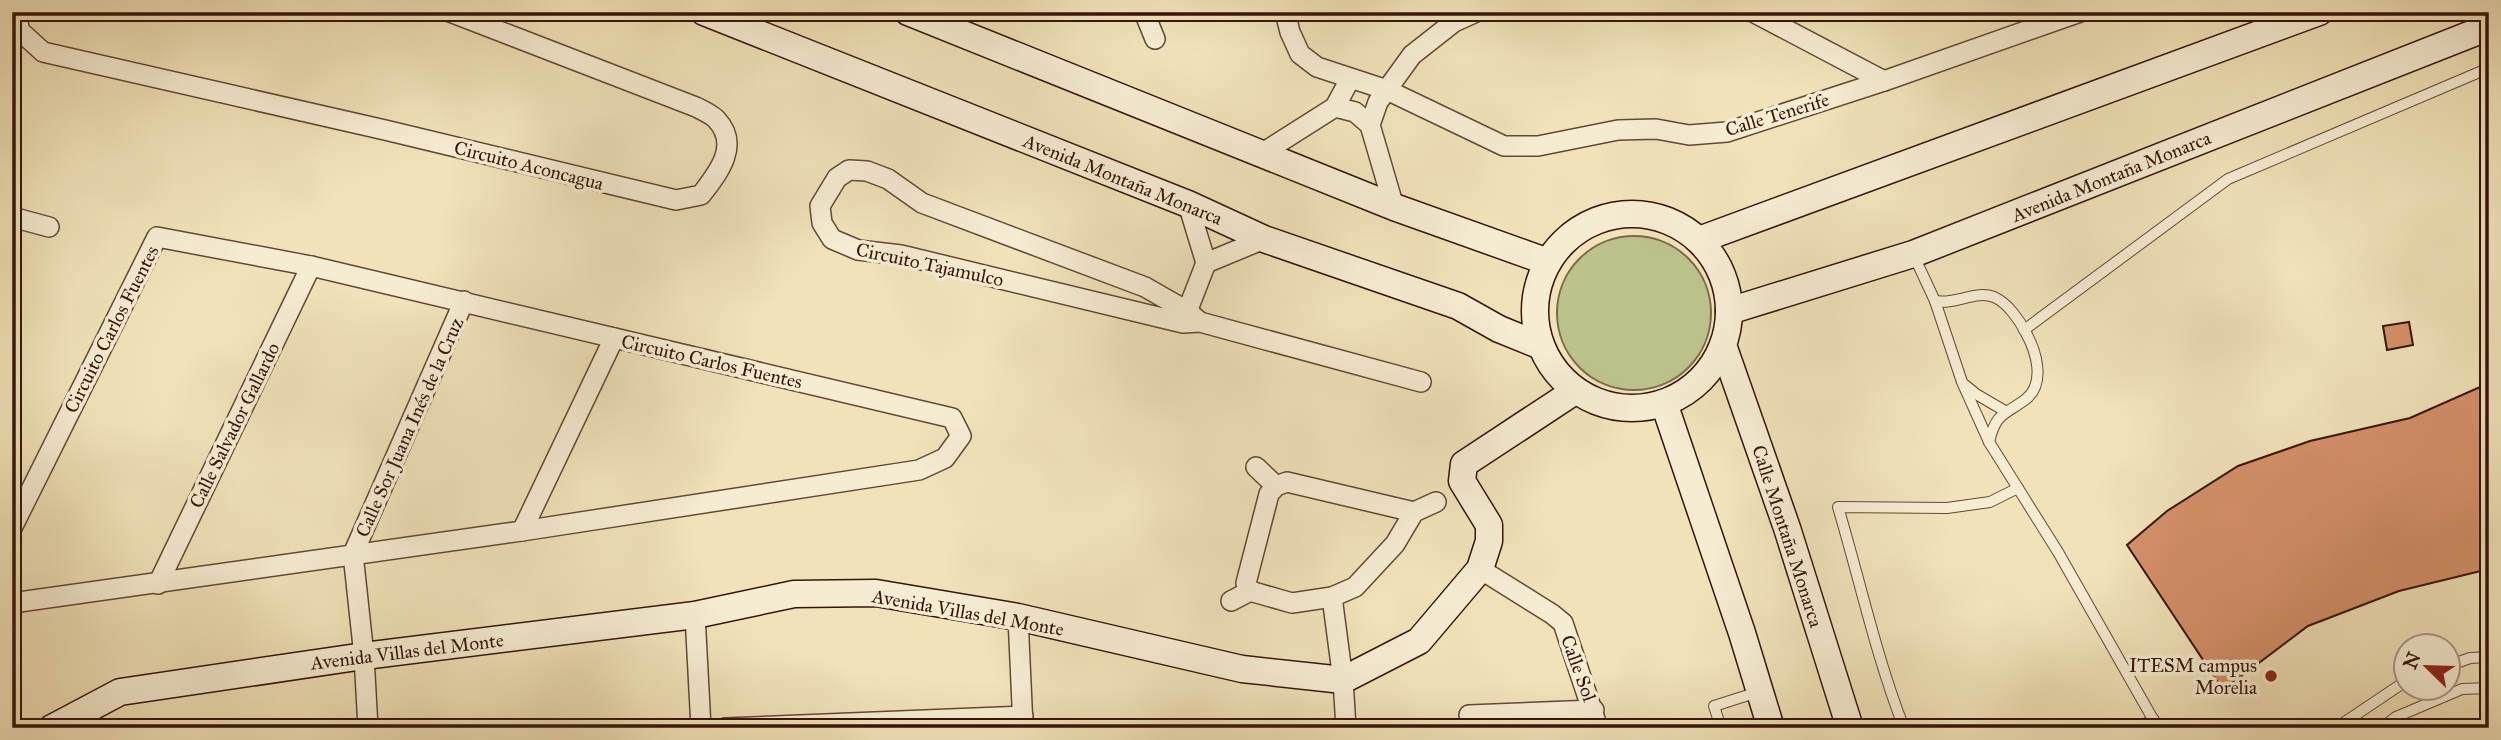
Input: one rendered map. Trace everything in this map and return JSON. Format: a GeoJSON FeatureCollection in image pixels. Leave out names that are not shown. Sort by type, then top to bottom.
{"type":"FeatureCollection","features":[{"type":"Feature","properties":{"kind":"main road","name":"Avenida Montaña Monarca"},"geometry":{"type":"LineString","coordinates":[[704,12],[1188,204],[1264,239],[1458,306],[1499,329],[1541,346]]}},
{"type":"Feature","properties":{"kind":"main road"},"geometry":{"type":"LineString","coordinates":[[908,12],[1394,207],[1548,262]]}},
{"type":"Feature","properties":{"kind":"main road"},"geometry":{"type":"LineString","coordinates":[[1699,240],[2319,12]]}},
{"type":"Feature","properties":{"kind":"main road","name":"Avenida Montaña Monarca"},"geometry":{"type":"LineString","coordinates":[[1729,311],[1913,254],[2489,27]]}},
{"type":"Feature","properties":{"kind":"main road"},"geometry":{"type":"LineString","coordinates":[[1619,215],[1648,215],[1676,224],[1699,240],[1716,261],[1726,285],[1729,311],[1723,345],[1710,370],[1689,390],[1664,403],[1634,409],[1603,405],[1575,391],[1555,371],[1541,346],[1535,318],[1537,289],[1548,262],[1566,240],[1591,223],[1619,215]]}},
{"type":"Feature","properties":{"kind":"main road","name":"Calle Montaña Monarca"},"geometry":{"type":"LineString","coordinates":[[1723,345],[1787,528],[1850,728]]}},
{"type":"Feature","properties":{"kind":"main road"},"geometry":{"type":"LineString","coordinates":[[1343,680],[1419,642],[1480,569],[1489,541],[1489,526],[1462,481],[1464,464],[1575,391]]}},
{"type":"Feature","properties":{"kind":"main road"},"geometry":{"type":"LineString","coordinates":[[1664,403],[1771,728]]}},
{"type":"Feature","properties":{"kind":"main road","name":"Avenida Villas del Monte"},"geometry":{"type":"LineString","coordinates":[[52,728],[120,692],[364,656],[695,615],[794,594],[876,593],[1018,617],[1241,670],[1343,680]]}},
{"type":"Feature","properties":{"kind":"street","name":"Circuito Aconcagua"},"geometry":{"type":"LineString","coordinates":[[15,12],[20,31],[43,51],[677,200],[701,195],[719,171],[727,156],[724,133],[716,119],[696,107],[450,12]]}},
{"type":"Feature","properties":{"kind":"street"},"geometry":{"type":"LineString","coordinates":[[1144,12],[1156,39]]}},
{"type":"Feature","properties":{"kind":"street","name":"Calle Tenerife"},"geometry":{"type":"LineString","coordinates":[[1285,12],[1300,54],[1317,67],[1387,90],[1504,146],[1538,146],[1618,130],[1656,129],[1689,135],[1727,132],[1884,81],[2039,20],[2080,12]]}},
{"type":"Feature","properties":{"kind":"street"},"geometry":{"type":"LineString","coordinates":[[1370,125],[1378,102],[1412,55],[1454,22],[1476,12]]}},
{"type":"Feature","properties":{"kind":"street"},"geometry":{"type":"LineString","coordinates":[[1752,12],[1884,81]]}},
{"type":"Feature","properties":{"kind":"street"},"geometry":{"type":"LineString","coordinates":[[1261,154],[1335,107],[1350,79]]}},
{"type":"Feature","properties":{"kind":"street"},"geometry":{"type":"LineString","coordinates":[[1335,107],[1356,112],[1370,125],[1394,207]]}},
{"type":"Feature","properties":{"kind":"street","name":"Circuito Tajamulco"},"geometry":{"type":"LineString","coordinates":[[1190,319],[1145,287],[922,203],[888,178],[867,171],[849,170],[837,178],[820,206],[822,223],[832,239],[858,250],[901,256],[1190,319],[1421,382]]}},
{"type":"Feature","properties":{"kind":"street"},"geometry":{"type":"LineString","coordinates":[[1188,204],[1206,263],[1190,319]]}},
{"type":"Feature","properties":{"kind":"street"},"geometry":{"type":"LineString","coordinates":[[12,217],[49,227]]}},
{"type":"Feature","properties":{"kind":"street","name":"Circuito Carlos Fuentes"},"geometry":{"type":"LineString","coordinates":[[12,528],[157,237],[311,266],[952,418],[961,436],[945,458],[919,471],[158,584],[12,603]]}},
{"type":"Feature","properties":{"kind":"street"},"geometry":{"type":"LineString","coordinates":[[1206,263],[1264,239]]}},
{"type":"Feature","properties":{"kind":"street","name":"Calle Salvador Gallardo"},"geometry":{"type":"LineString","coordinates":[[158,584],[311,266]]}},
{"type":"Feature","properties":{"kind":"street","name":"Calle Sor Juana Inés de la Cruz"},"geometry":{"type":"LineString","coordinates":[[353,554],[464,301]]}},
{"type":"Feature","properties":{"kind":"street"},"geometry":{"type":"LineString","coordinates":[[522,531],[614,338]]}},
{"type":"Feature","properties":{"kind":"street"},"geometry":{"type":"LineString","coordinates":[[1256,467],[1276,486]]}},
{"type":"Feature","properties":{"kind":"street"},"geometry":{"type":"LineString","coordinates":[[1250,591],[1246,583],[1269,494],[1276,486],[1287,482],[1414,512]]}},
{"type":"Feature","properties":{"kind":"street"},"geometry":{"type":"LineString","coordinates":[[1231,601],[1250,591],[1292,603],[1332,597],[1356,587],[1395,544],[1414,512],[1436,502]]}},
{"type":"Feature","properties":{"kind":"street"},"geometry":{"type":"LineString","coordinates":[[353,554],[364,656],[368,728]]}},
{"type":"Feature","properties":{"kind":"street","name":"Calle Sol"},"geometry":{"type":"LineString","coordinates":[[1480,569],[1563,623],[1596,719]]}},
{"type":"Feature","properties":{"kind":"street"},"geometry":{"type":"LineString","coordinates":[[1332,597],[1343,680],[1346,728]]}},
{"type":"Feature","properties":{"kind":"street"},"geometry":{"type":"LineString","coordinates":[[695,615],[701,728]]}},
{"type":"Feature","properties":{"kind":"street"},"geometry":{"type":"LineString","coordinates":[[725,728],[1023,722],[1018,617]]}},
{"type":"Feature","properties":{"kind":"street"},"geometry":{"type":"LineString","coordinates":[[1469,715],[1596,719]]}},
{"type":"Feature","properties":{"kind":"lane"},"geometry":{"type":"LineString","coordinates":[[2025,330],[2228,178],[2489,68]]}},
{"type":"Feature","properties":{"kind":"lane"},"geometry":{"type":"LineString","coordinates":[[1913,254],[1935,301],[1962,382],[1989,442],[2058,552],[2156,724],[2134,728]]}},
{"type":"Feature","properties":{"kind":"lane"},"geometry":{"type":"LineString","coordinates":[[1935,301],[1953,302],[1980,295],[1993,297],[2005,304],[2025,330],[2036,353],[2037,380],[2029,397],[2005,411],[1995,424],[1989,442]]}},
{"type":"Feature","properties":{"kind":"lane"},"geometry":{"type":"LineString","coordinates":[[1962,382],[1976,394],[2005,411]]}},
{"type":"Feature","properties":{"kind":"lane"},"geometry":{"type":"LineString","coordinates":[[1904,728],[1872,633],[1861,582],[1838,507],[1947,508],[1990,502],[2018,488]]}},
{"type":"Feature","properties":{"kind":"lane"},"geometry":{"type":"LineString","coordinates":[[2462,661],[2489,657]]}},
{"type":"Feature","properties":{"kind":"lane"},"geometry":{"type":"LineString","coordinates":[[2382,728],[2396,717],[2462,688],[2489,688]]}},
{"type":"Feature","properties":{"kind":"lane"},"geometry":{"type":"LineString","coordinates":[[2336,728],[2392,690]]}},
{"type":"Feature","properties":{"kind":"lane"},"geometry":{"type":"LineString","coordinates":[[1721,728],[1714,706],[1760,691]]}},
{"type":"Feature","properties":{"kind":"green space"},"geometry":{"type":"Polygon","coordinates":[[[1634,236],[1664,242],[1689,258],[1705,283],[1711,313],[1705,343],[1689,368],[1664,384],[1634,390],[1604,384],[1579,368],[1563,343],[1557,313],[1563,283],[1579,258],[1604,242],[1634,236]]]}},
{"type":"Feature","properties":{"kind":"building"},"geometry":{"type":"Polygon","coordinates":[[[2409,322],[2413,345],[2387,350],[2383,326],[2409,322]]]}},
{"type":"Feature","properties":{"kind":"building","name":"ITESM campus Morelia"},"geometry":{"type":"Polygon","coordinates":[[[2489,383],[2489,569],[2399,591],[2308,626],[2223,690],[2127,545],[2167,511],[2238,466],[2310,441],[2410,418],[2489,383]]]}},
{"type":"Feature","properties":{"kind":"place","name":"ITESM campus Morelia"},"geometry":{"type":"Point","coordinates":[2271,676]}}]}
